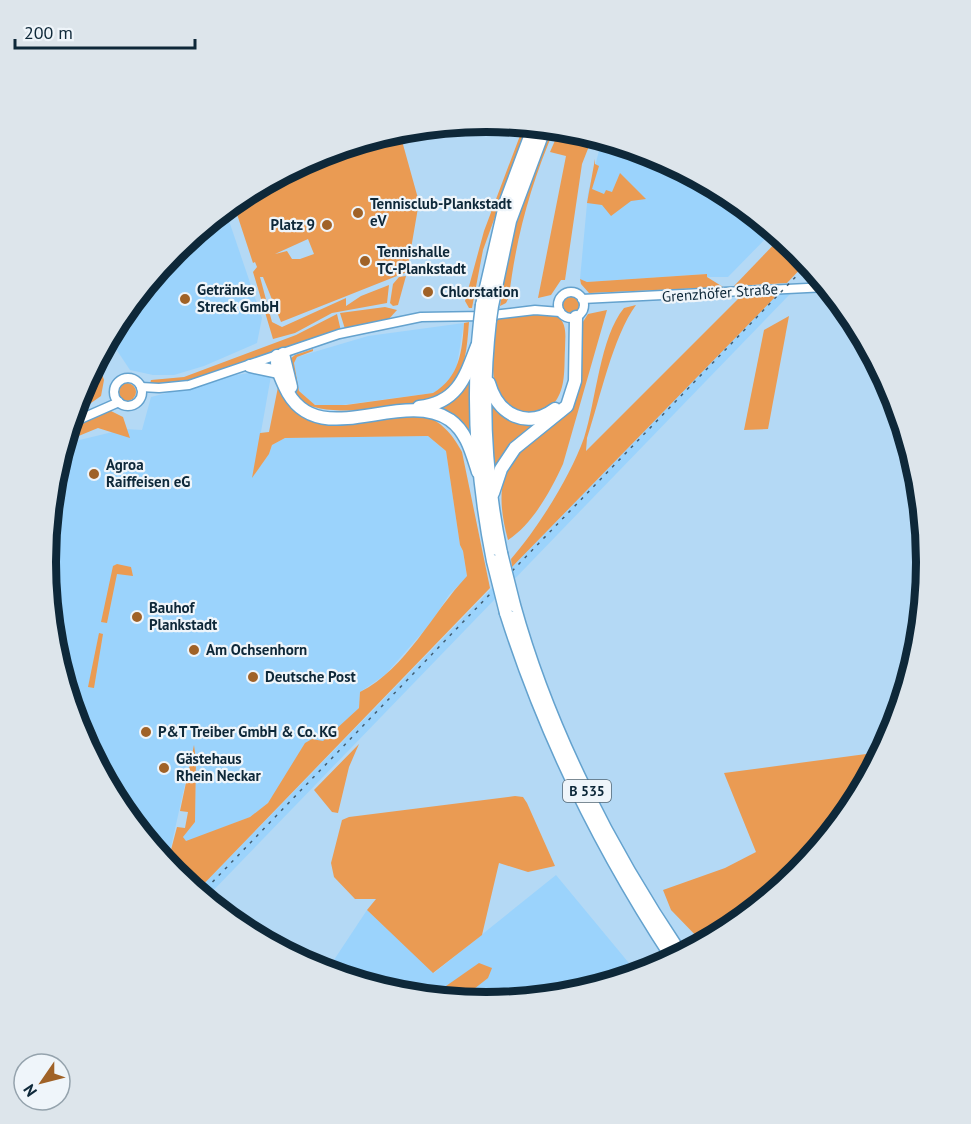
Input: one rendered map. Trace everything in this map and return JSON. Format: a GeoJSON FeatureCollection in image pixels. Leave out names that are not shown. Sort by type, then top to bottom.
{"type":"FeatureCollection","features":[{"type":"Feature","properties":{"kind":"highway","name":"B 535"},"geometry":{"type":"LineString","coordinates":[[497,557],[486,438],[485,321],[506,201],[531,135]]}},
{"type":"Feature","properties":{"kind":"highway","name":"B 535"},"geometry":{"type":"LineString","coordinates":[[487,306],[510,221],[542,136]]}},
{"type":"Feature","properties":{"kind":"highway","name":"B 535"},"geometry":{"type":"LineString","coordinates":[[486,370],[495,401],[508,414],[529,420],[555,409],[565,393],[573,311]]}},
{"type":"Feature","properties":{"kind":"highway"},"geometry":{"type":"LineString","coordinates":[[491,496],[501,469],[515,448],[559,415],[571,397],[575,381],[573,311]]}},
{"type":"Feature","properties":{"kind":"highway","name":"B 535"},"geometry":{"type":"LineString","coordinates":[[280,355],[296,399],[312,412],[331,415],[425,406],[444,400],[462,384],[485,321]]}},
{"type":"Feature","properties":{"kind":"highway","name":"B 535"},"geometry":{"type":"LineString","coordinates":[[477,346],[475,410],[478,472]]}},
{"type":"Feature","properties":{"kind":"highway","name":"B 535"},"geometry":{"type":"LineString","coordinates":[[280,355],[278,372],[295,404],[314,417],[412,411],[441,415],[452,422],[464,435],[478,472],[510,609],[539,706],[578,794],[614,864],[668,951]]}},
{"type":"Feature","properties":{"kind":"highway"},"geometry":{"type":"LineString","coordinates":[[250,366],[278,372]]}},
{"type":"Feature","properties":{"kind":"highway","name":"B 535"},"geometry":{"type":"LineString","coordinates":[[510,609],[587,790],[622,858],[677,947]]}},
{"type":"Feature","properties":{"kind":"street","name":"Grenzhöfer Straße"},"geometry":{"type":"LineString","coordinates":[[141,391],[189,385],[349,331],[355,332],[417,319],[421,322],[535,310],[573,311],[614,299],[817,288]]}},
{"type":"Feature","properties":{"kind":"street","name":"Grenzhöfer Straße"},"geometry":{"type":"LineString","coordinates":[[535,310],[558,302],[564,294],[571,292],[573,311]]}},
{"type":"Feature","properties":{"kind":"street"},"geometry":{"type":"LineString","coordinates":[[558,302],[573,311]]}},
{"type":"Feature","properties":{"kind":"street"},"geometry":{"type":"LineString","coordinates":[[80,418],[117,399],[133,405],[141,391],[135,380],[124,379],[117,384],[117,399]]}},
{"type":"Feature","properties":{"kind":"shaded area"},"geometry":{"type":"Polygon","coordinates":[[[521,134],[525,134],[483,250],[472,308],[469,308],[465,301],[484,231],[521,134]]]}},
{"type":"Feature","properties":{"kind":"shaded area"},"geometry":{"type":"Polygon","coordinates":[[[544,136],[551,137],[526,211],[509,297],[506,303],[500,306],[511,236],[544,136]]]}},
{"type":"Feature","properties":{"kind":"shaded area"},"geometry":{"type":"Polygon","coordinates":[[[556,138],[589,145],[582,164],[565,280],[561,280],[551,295],[538,298],[566,156],[550,152],[556,138]]]}},
{"type":"Feature","properties":{"kind":"shaded area","name":"Tennisclub-Plankstadt eV"},"geometry":{"type":"Polygon","coordinates":[[[402,140],[419,202],[407,272],[281,322],[263,277],[260,277],[272,322],[282,327],[346,298],[346,306],[361,296],[389,285],[387,303],[332,313],[295,333],[273,339],[253,272],[257,267],[255,262],[253,263],[236,212],[295,176],[347,155],[402,140]],[[308,239],[275,254],[287,251],[292,259],[314,254],[308,239]]]}},
{"type":"Feature","properties":{"kind":"shaded area"},"geometry":{"type":"Polygon","coordinates":[[[600,148],[676,176],[724,204],[767,237],[728,277],[707,277],[706,274],[587,282],[580,279],[588,193],[600,148]]]}},
{"type":"Feature","properties":{"kind":"shaded area"},"geometry":{"type":"Polygon","coordinates":[[[595,159],[595,164],[599,166],[592,189],[604,194],[606,190],[612,192],[620,173],[646,199],[631,201],[611,216],[602,205],[587,203],[595,159]]]}},
{"type":"Feature","properties":{"kind":"shaded area"},"geometry":{"type":"Polygon","coordinates":[[[228,218],[262,318],[257,343],[204,366],[174,375],[153,375],[130,370],[116,349],[118,338],[128,323],[162,278],[181,258],[228,218]]]}},
{"type":"Feature","properties":{"kind":"shaded area"},"geometry":{"type":"Polygon","coordinates":[[[774,244],[800,269],[787,283],[734,286],[774,244]]]}},
{"type":"Feature","properties":{"kind":"shaded area"},"geometry":{"type":"Polygon","coordinates":[[[707,274],[707,277],[723,287],[589,293],[581,284],[580,279],[587,282],[707,274]]]}},
{"type":"Feature","properties":{"kind":"shaded area"},"geometry":{"type":"Polygon","coordinates":[[[406,276],[398,305],[393,306],[390,303],[393,284],[399,277],[406,276]]]}},
{"type":"Feature","properties":{"kind":"shaded area"},"geometry":{"type":"Polygon","coordinates":[[[780,292],[792,292],[211,893],[202,885],[780,292]]]}},
{"type":"Feature","properties":{"kind":"shaded area"},"geometry":{"type":"Polygon","coordinates":[[[780,292],[512,567],[511,559],[552,502],[578,453],[588,423],[609,335],[624,308],[636,305],[620,333],[614,350],[587,438],[586,451],[742,295],[780,292]]]}},
{"type":"Feature","properties":{"kind":"shaded area"},"geometry":{"type":"Polygon","coordinates":[[[570,296],[576,299],[579,305],[576,311],[570,314],[564,311],[561,305],[564,299],[570,296]]]}},
{"type":"Feature","properties":{"kind":"shaded area"},"geometry":{"type":"Polygon","coordinates":[[[385,307],[397,310],[388,320],[345,329],[340,313],[385,307]]]}},
{"type":"Feature","properties":{"kind":"shaded area"},"geometry":{"type":"Polygon","coordinates":[[[607,310],[563,464],[533,516],[508,540],[503,515],[504,478],[511,464],[533,438],[567,410],[579,328],[588,314],[607,310]]]}},
{"type":"Feature","properties":{"kind":"shaded area"},"geometry":{"type":"Polygon","coordinates":[[[540,313],[557,315],[563,323],[564,375],[560,393],[550,408],[532,414],[514,408],[499,394],[494,378],[493,320],[540,313]]]}},
{"type":"Feature","properties":{"kind":"shaded area"},"geometry":{"type":"Polygon","coordinates":[[[337,314],[341,331],[198,379],[150,384],[151,380],[184,377],[296,335],[337,314]]]}},
{"type":"Feature","properties":{"kind":"shaded area"},"geometry":{"type":"Polygon","coordinates":[[[789,316],[768,429],[744,430],[764,330],[789,316]]]}},
{"type":"Feature","properties":{"kind":"shaded area"},"geometry":{"type":"Polygon","coordinates":[[[469,322],[462,368],[447,391],[436,397],[420,402],[375,409],[331,410],[303,402],[296,393],[290,359],[313,349],[297,357],[294,363],[299,391],[315,405],[346,405],[433,393],[442,387],[454,371],[462,344],[464,323],[469,322]]]}},
{"type":"Feature","properties":{"kind":"shaded area"},"geometry":{"type":"Polygon","coordinates":[[[464,323],[456,371],[443,387],[433,393],[327,407],[315,405],[299,391],[294,363],[297,357],[368,336],[464,323]]]}},
{"type":"Feature","properties":{"kind":"shaded area"},"geometry":{"type":"Polygon","coordinates":[[[101,370],[104,380],[101,396],[84,408],[101,370]]]}},
{"type":"Feature","properties":{"kind":"shaded area"},"geometry":{"type":"Polygon","coordinates":[[[263,371],[271,376],[253,476],[269,454],[272,445],[285,438],[428,436],[446,451],[467,577],[449,595],[430,624],[385,675],[360,692],[359,708],[323,742],[312,739],[268,803],[250,817],[186,842],[183,837],[195,822],[196,760],[193,748],[169,854],[144,824],[113,777],[88,727],[78,700],[64,646],[56,590],[56,534],[59,506],[73,442],[125,429],[142,430],[151,397],[236,375],[263,371]]]}},
{"type":"Feature","properties":{"kind":"shaded area"},"geometry":{"type":"Polygon","coordinates":[[[469,380],[469,437],[431,409],[469,380]]]}},
{"type":"Feature","properties":{"kind":"shaded area"},"geometry":{"type":"Polygon","coordinates":[[[127,383],[133,386],[136,392],[133,398],[127,401],[121,398],[118,392],[121,386],[127,383]]]}},
{"type":"Feature","properties":{"kind":"shaded area"},"geometry":{"type":"Polygon","coordinates":[[[278,387],[298,412],[317,421],[326,423],[417,415],[432,419],[443,426],[462,452],[490,588],[202,885],[170,854],[177,827],[185,828],[188,812],[180,811],[194,745],[196,760],[195,822],[183,837],[186,841],[250,817],[268,803],[305,743],[312,739],[323,741],[359,708],[360,692],[377,682],[405,655],[467,576],[446,451],[428,436],[285,438],[272,445],[269,454],[252,478],[260,433],[269,432],[278,387]]]}},
{"type":"Feature","properties":{"kind":"shaded area"},"geometry":{"type":"Polygon","coordinates":[[[490,397],[504,414],[553,413],[496,472],[493,471],[490,397]]]}},
{"type":"Feature","properties":{"kind":"shaded area"},"geometry":{"type":"Polygon","coordinates":[[[109,410],[123,417],[130,438],[98,428],[74,438],[78,424],[109,410]]]}},
{"type":"Feature","properties":{"kind":"shaded area"},"geometry":{"type":"Polygon","coordinates":[[[117,564],[131,567],[133,576],[117,574],[107,623],[101,622],[113,566],[117,564]]]}},
{"type":"Feature","properties":{"kind":"shaded area"},"geometry":{"type":"Polygon","coordinates":[[[99,633],[103,634],[94,688],[88,687],[99,633]]]}},
{"type":"Feature","properties":{"kind":"shaded area"},"geometry":{"type":"Polygon","coordinates":[[[359,744],[349,767],[338,813],[332,812],[314,790],[359,744]]]}},
{"type":"Feature","properties":{"kind":"shaded area"},"geometry":{"type":"Polygon","coordinates":[[[870,753],[858,777],[827,824],[790,866],[747,903],[696,936],[671,910],[663,890],[725,868],[756,852],[724,773],[870,753]]]}},
{"type":"Feature","properties":{"kind":"shaded area"},"geometry":{"type":"Polygon","coordinates":[[[515,796],[523,797],[527,803],[555,866],[528,872],[499,863],[482,935],[433,973],[367,910],[376,899],[355,899],[334,877],[331,863],[342,820],[349,817],[515,796]]]}},
{"type":"Feature","properties":{"kind":"shaded area"},"geometry":{"type":"Polygon","coordinates":[[[556,875],[631,966],[569,984],[486,992],[402,984],[332,963],[367,910],[434,973],[556,875]]]}},
{"type":"Feature","properties":{"kind":"shaded area"},"geometry":{"type":"Polygon","coordinates":[[[479,963],[492,968],[488,978],[471,991],[445,990],[446,986],[479,963]]]}},
{"type":"Feature","properties":{"kind":"railway"},"geometry":{"type":"LineString","coordinates":[[206,888],[802,270]]}},
{"type":"Feature","properties":{"kind":"place","name":"Tennisclub-Plankstadt eV"},"geometry":{"type":"Point","coordinates":[358,213]}},
{"type":"Feature","properties":{"kind":"place","name":"Platz 9"},"geometry":{"type":"Point","coordinates":[327,225]}},
{"type":"Feature","properties":{"kind":"place","name":"Tennishalle TC-Plankstadt"},"geometry":{"type":"Point","coordinates":[365,261]}},
{"type":"Feature","properties":{"kind":"place","name":"Chlorstation"},"geometry":{"type":"Point","coordinates":[428,292]}},
{"type":"Feature","properties":{"kind":"place","name":"Getränke Streck GmbH"},"geometry":{"type":"Point","coordinates":[185,299]}},
{"type":"Feature","properties":{"kind":"place","name":"Agroa Raiffeisen eG"},"geometry":{"type":"Point","coordinates":[94,474]}},
{"type":"Feature","properties":{"kind":"place","name":"Bauhof Plankstadt"},"geometry":{"type":"Point","coordinates":[137,617]}},
{"type":"Feature","properties":{"kind":"place","name":"Am Ochsenhorn"},"geometry":{"type":"Point","coordinates":[194,650]}},
{"type":"Feature","properties":{"kind":"place","name":"Deutsche Post"},"geometry":{"type":"Point","coordinates":[253,677]}},
{"type":"Feature","properties":{"kind":"place","name":"P&T Treiber GmbH & Co. KG"},"geometry":{"type":"Point","coordinates":[146,732]}},
{"type":"Feature","properties":{"kind":"place","name":"Gästehaus Rhein Neckar"},"geometry":{"type":"Point","coordinates":[164,768]}}]}
